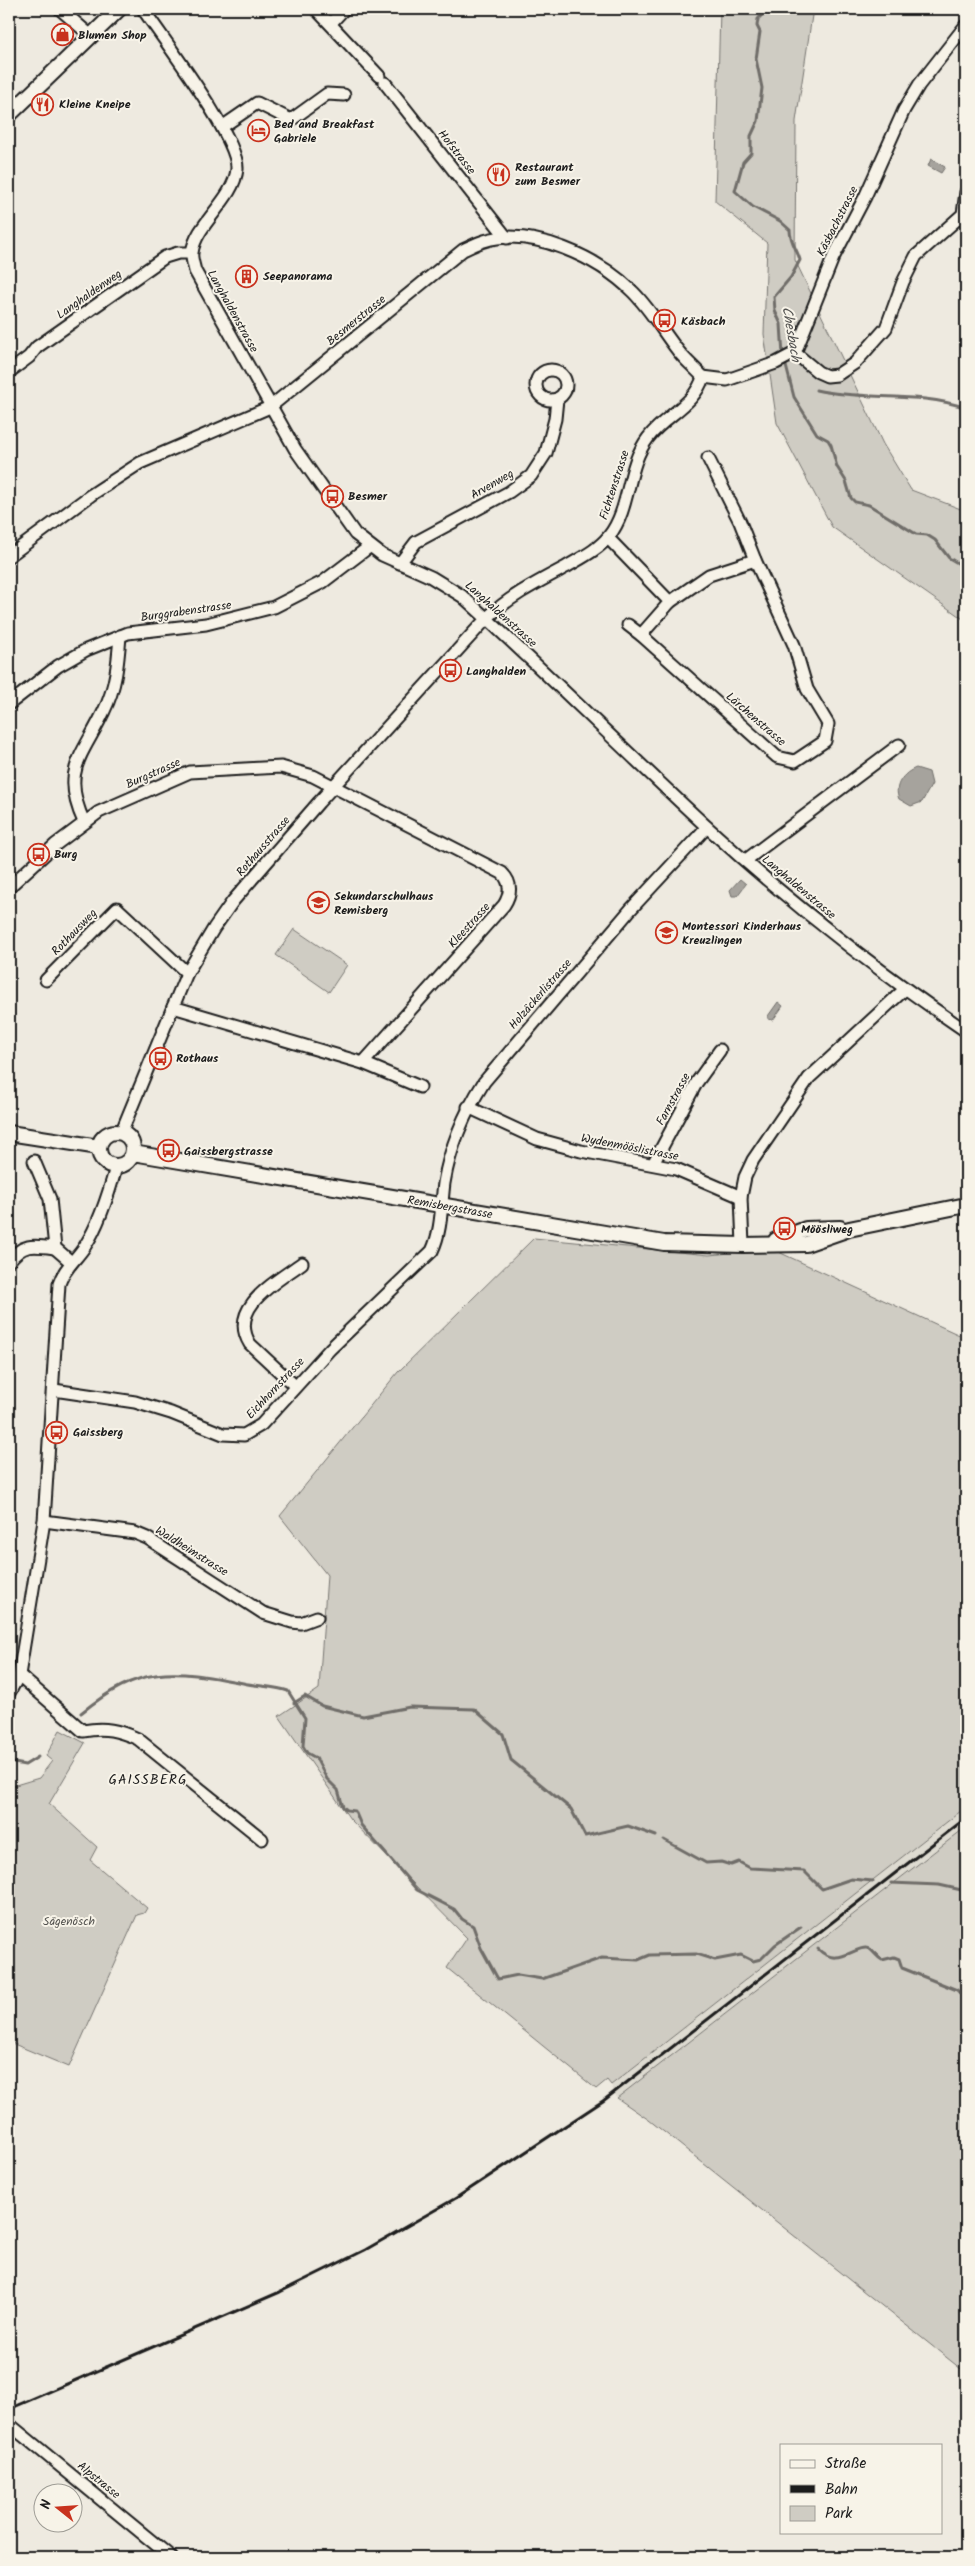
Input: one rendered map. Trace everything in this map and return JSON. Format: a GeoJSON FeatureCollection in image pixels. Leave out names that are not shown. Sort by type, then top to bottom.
{"type":"FeatureCollection","features":[{"type":"Feature","properties":{"kind":"street"},"geometry":{"type":"LineString","coordinates":[[60,9],[91,36]]}},
{"type":"Feature","properties":{"kind":"street"},"geometry":{"type":"LineString","coordinates":[[9,115],[119,9]]}},
{"type":"Feature","properties":{"kind":"street"},"geometry":{"type":"LineString","coordinates":[[143,9],[222,127],[236,155],[237,169],[233,184],[196,239],[191,253]]}},
{"type":"Feature","properties":{"kind":"street","name":"Hofstrasse"},"geometry":{"type":"LineString","coordinates":[[316,9],[382,80],[507,238]]}},
{"type":"Feature","properties":{"kind":"street"},"geometry":{"type":"LineString","coordinates":[[331,23],[344,9]]}},
{"type":"Feature","properties":{"kind":"street","name":"Käsbachstrasse"},"geometry":{"type":"LineString","coordinates":[[787,357],[833,258],[865,197],[904,110],[919,85],[966,25]]}},
{"type":"Feature","properties":{"kind":"street"},"geometry":{"type":"LineString","coordinates":[[222,127],[257,103],[291,120],[328,94],[344,95]]}},
{"type":"Feature","properties":{"kind":"street"},"geometry":{"type":"LineString","coordinates":[[703,377],[727,380],[787,357],[827,376],[845,372],[886,328],[903,282],[916,256],[963,214],[966,192]]}},
{"type":"Feature","properties":{"kind":"street","name":"Besmerstrasse"},"geometry":{"type":"LineString","coordinates":[[9,556],[91,495],[140,463],[270,407],[463,250],[485,240],[507,238],[544,241],[559,246],[619,279],[642,301],[678,350],[703,377]]}},
{"type":"Feature","properties":{"kind":"street","name":"Langhaldenweg"},"geometry":{"type":"LineString","coordinates":[[9,372],[29,357],[36,347],[164,257],[178,253],[191,253]]}},
{"type":"Feature","properties":{"kind":"street","name":"Langhaldenstrasse"},"geometry":{"type":"LineString","coordinates":[[191,253],[195,271],[270,407],[340,515],[369,547],[447,586],[487,618],[707,827],[825,927],[904,989],[966,1031]]}},
{"type":"Feature","properties":{"kind":"street","name":"Fichtenstrasse"},"geometry":{"type":"LineString","coordinates":[[487,618],[504,602],[592,552],[608,538],[620,515],[635,460],[640,449],[658,426],[698,391],[703,377]]}},
{"type":"Feature","properties":{"kind":"street","name":"Arvenweg"},"geometry":{"type":"LineString","coordinates":[[400,563],[416,542],[509,492],[532,476],[546,453],[555,419],[557,399]]}},
{"type":"Feature","properties":{"kind":"street","name":"Lärchenstrasse"},"geometry":{"type":"LineString","coordinates":[[628,625],[777,757],[795,761],[825,741],[828,724],[807,689],[794,644],[755,560],[740,522],[708,458]]}},
{"type":"Feature","properties":{"kind":"street"},"geometry":{"type":"LineString","coordinates":[[608,538],[670,602]]}},
{"type":"Feature","properties":{"kind":"street","name":"Burggrabenstrasse"},"geometry":{"type":"LineString","coordinates":[[9,704],[58,666],[86,650],[120,636],[206,624],[274,607],[323,582],[369,547]]}},
{"type":"Feature","properties":{"kind":"street"},"geometry":{"type":"LineString","coordinates":[[641,635],[670,602],[709,576],[755,560]]}},
{"type":"Feature","properties":{"kind":"street","name":"Rothausstrasse"},"geometry":{"type":"LineString","coordinates":[[121,1133],[187,973],[233,901],[333,787],[487,618]]}},
{"type":"Feature","properties":{"kind":"street"},"geometry":{"type":"LineString","coordinates":[[84,822],[74,792],[74,774],[79,756],[104,712],[112,690],[117,670],[120,636]]}},
{"type":"Feature","properties":{"kind":"street"},"geometry":{"type":"LineString","coordinates":[[746,860],[899,745]]}},
{"type":"Feature","properties":{"kind":"street","name":"Burgstrasse"},"geometry":{"type":"LineString","coordinates":[[9,887],[84,822],[99,812],[190,772],[281,766],[313,776],[333,787]]}},
{"type":"Feature","properties":{"kind":"street","name":"Kleestrasse"},"geometry":{"type":"LineString","coordinates":[[333,787],[491,866],[507,878],[510,886],[508,899],[504,905],[363,1064]]}},
{"type":"Feature","properties":{"kind":"street","name":"Holzäckerlistrasse"},"geometry":{"type":"LineString","coordinates":[[442,1206],[445,1180],[468,1108],[484,1082],[509,1050],[631,909],[707,827]]}},
{"type":"Feature","properties":{"kind":"street","name":"Rothausweg"},"geometry":{"type":"LineString","coordinates":[[46,980],[117,908],[187,973]]}},
{"type":"Feature","properties":{"kind":"street"},"geometry":{"type":"LineString","coordinates":[[743,1245],[741,1197],[745,1177],[753,1160],[809,1078],[904,989]]}},
{"type":"Feature","properties":{"kind":"street"},"geometry":{"type":"LineString","coordinates":[[172,1007],[363,1064],[420,1087]]}},
{"type":"Feature","properties":{"kind":"street","name":"Farnstrasse"},"geometry":{"type":"LineString","coordinates":[[653,1164],[693,1089],[720,1050]]}},
{"type":"Feature","properties":{"kind":"street","name":"Wydenmööslistrasse"},"geometry":{"type":"LineString","coordinates":[[468,1108],[537,1139],[581,1151],[653,1164],[696,1176],[741,1197]]}},
{"type":"Feature","properties":{"kind":"street"},"geometry":{"type":"LineString","coordinates":[[9,1133],[99,1147]]}},
{"type":"Feature","properties":{"kind":"street"},"geometry":{"type":"LineString","coordinates":[[121,1133],[131,1140],[133,1153],[127,1163],[116,1167],[105,1163],[99,1153],[99,1147],[107,1135],[121,1133]]}},
{"type":"Feature","properties":{"kind":"street","name":"Remisbergstrasse"},"geometry":{"type":"LineString","coordinates":[[133,1153],[664,1243],[806,1244],[849,1229],[966,1205]]}},
{"type":"Feature","properties":{"kind":"street"},"geometry":{"type":"LineString","coordinates":[[34,1161],[50,1199],[55,1248]]}},
{"type":"Feature","properties":{"kind":"street"},"geometry":{"type":"LineString","coordinates":[[9,1693],[19,1675],[44,1521],[54,1390],[59,1284],[62,1275],[88,1241],[109,1192],[116,1167]]}},
{"type":"Feature","properties":{"kind":"street","name":"Eichhornstrasse"},"geometry":{"type":"LineString","coordinates":[[54,1390],[135,1402],[171,1413],[223,1434],[244,1435],[261,1425],[295,1386],[432,1251],[438,1238],[442,1206]]}},
{"type":"Feature","properties":{"kind":"street"},"geometry":{"type":"LineString","coordinates":[[9,1261],[18,1250],[34,1245],[55,1248],[71,1262]]}},
{"type":"Feature","properties":{"kind":"street"},"geometry":{"type":"LineString","coordinates":[[295,1386],[250,1344],[246,1337],[245,1324],[247,1311],[253,1302],[302,1263]]}},
{"type":"Feature","properties":{"kind":"street","name":"Waldheimstrasse"},"geometry":{"type":"LineString","coordinates":[[44,1521],[135,1533],[147,1538],[263,1613],[301,1623],[318,1617]]}},
{"type":"Feature","properties":{"kind":"street"},"geometry":{"type":"LineString","coordinates":[[19,1675],[83,1731],[100,1728],[118,1730],[138,1739],[262,1839]]}},
{"type":"Feature","properties":{"kind":"street","name":"Alpstrasse"},"geometry":{"type":"LineString","coordinates":[[9,2424],[171,2557]]}},
{"type":"Feature","properties":{"kind":"shaded area"},"geometry":{"type":"Polygon","coordinates":[[[931,159],[945,167],[941,173],[928,166],[931,159]]]}},
{"type":"Feature","properties":{"kind":"shaded area"},"geometry":{"type":"Polygon","coordinates":[[[916,768],[929,772],[932,784],[922,802],[911,806],[899,799],[897,789],[900,780],[916,768]]]}},
{"type":"Feature","properties":{"kind":"shaded area"},"geometry":{"type":"Polygon","coordinates":[[[740,879],[746,884],[737,896],[732,896],[730,890],[740,879]]]}},
{"type":"Feature","properties":{"kind":"shaded area"},"geometry":{"type":"Polygon","coordinates":[[[778,1002],[783,1006],[773,1020],[768,1019],[768,1016],[778,1002]]]}},
{"type":"Feature","properties":{"kind":"shaded area"},"geometry":{"type":"Polygon","coordinates":[[[966,1807],[966,1827],[617,2098],[611,2085],[966,1807]]]}},
{"type":"Feature","properties":{"kind":"green space"},"geometry":{"type":"Polygon","coordinates":[[[720,9],[813,9],[796,121],[795,260],[883,444],[911,490],[966,511],[966,621],[832,527],[777,423],[764,334],[767,243],[715,201],[720,9]]]}},
{"type":"Feature","properties":{"kind":"green space"},"geometry":{"type":"Polygon","coordinates":[[[294,929],[347,965],[329,992],[276,955],[294,929]]]}},
{"type":"Feature","properties":{"kind":"green space"},"geometry":{"type":"Polygon","coordinates":[[[534,1238],[709,1255],[772,1249],[966,1338],[966,1807],[611,2085],[607,2080],[596,2089],[447,1968],[467,1938],[350,1819],[279,1716],[319,1689],[327,1575],[280,1516],[398,1372],[534,1238]]]}},
{"type":"Feature","properties":{"kind":"green space","name":"Sägenösch"},"geometry":{"type":"Polygon","coordinates":[[[60,1730],[85,1743],[49,1804],[97,1847],[90,1860],[147,1908],[144,1913],[137,1915],[69,2067],[9,2042],[9,1787],[39,1778],[52,1761],[46,1756],[60,1730]]]}},
{"type":"Feature","properties":{"kind":"green space"},"geometry":{"type":"Polygon","coordinates":[[[966,1827],[966,2373],[649,2120],[617,2098],[966,1827]]]}},
{"type":"Feature","properties":{"kind":"waterway","name":"Chesbach"},"geometry":{"type":"LineString","coordinates":[[768,9],[758,19],[757,26],[760,32],[756,59],[762,88],[758,121],[751,136],[751,153],[743,162],[735,191],[753,207],[780,221],[790,230],[791,238],[800,260],[791,277],[774,297],[775,311],[781,324],[783,356]]}},
{"type":"Feature","properties":{"kind":"waterway","name":"Chesbach"},"geometry":{"type":"LineString","coordinates":[[785,362],[794,397],[817,434],[828,440],[831,445],[837,467],[846,481],[851,498],[855,502],[869,505],[916,534],[927,535],[935,540],[949,558],[966,568]]}},
{"type":"Feature","properties":{"kind":"waterway"},"geometry":{"type":"LineString","coordinates":[[816,390],[854,395],[930,400],[966,408]]}},
{"type":"Feature","properties":{"kind":"waterway"},"geometry":{"type":"LineString","coordinates":[[81,1713],[102,1697],[121,1686],[157,1675],[196,1675],[288,1691],[305,1718],[303,1746],[307,1753],[316,1758],[327,1779],[338,1790],[343,1807],[347,1810],[355,1811],[361,1825],[417,1890],[454,1909],[462,1919],[473,1926],[481,1948],[498,1979],[518,1975],[542,1979],[602,1958],[638,1960],[650,1955],[696,1954],[715,1960],[741,1955],[753,1961],[761,1959],[775,1945],[801,1927]]}},
{"type":"Feature","properties":{"kind":"waterway"},"geometry":{"type":"LineString","coordinates":[[294,1703],[305,1696],[322,1706],[363,1716],[410,1707],[474,1709],[503,1734],[511,1760],[571,1809],[585,1836],[628,1826],[656,1836]]}},
{"type":"Feature","properties":{"kind":"waterway"},"geometry":{"type":"LineString","coordinates":[[9,1762],[25,1765],[38,1757]]}},
{"type":"Feature","properties":{"kind":"waterway"},"geometry":{"type":"LineString","coordinates":[[664,1840],[706,1863],[721,1862],[731,1865],[739,1862],[750,1868],[804,1871],[822,1889],[851,1879],[873,1881]]}},
{"type":"Feature","properties":{"kind":"waterway"},"geometry":{"type":"LineString","coordinates":[[891,1883],[939,1885],[966,1891]]}},
{"type":"Feature","properties":{"kind":"waterway"},"geometry":{"type":"LineString","coordinates":[[818,1949],[826,1955],[833,1957],[840,1957],[865,1948],[870,1949],[882,1960],[894,1957],[899,1959],[902,1968],[957,1990],[966,2000]]}},
{"type":"Feature","properties":{"kind":"railway"},"geometry":{"type":"LineString","coordinates":[[9,2409],[280,2292],[365,2250],[456,2198],[603,2101],[966,1818]]}},
{"type":"Feature","properties":{"kind":"place","name":"Blumen Shop"},"geometry":{"type":"Point","coordinates":[62,35]}},
{"type":"Feature","properties":{"kind":"place","name":"Kleine Kneipe"},"geometry":{"type":"Point","coordinates":[43,104]}},
{"type":"Feature","properties":{"kind":"place","name":"Bed and Breakfast Gabriele"},"geometry":{"type":"Point","coordinates":[258,131]}},
{"type":"Feature","properties":{"kind":"place","name":"Restaurant zum Besmer"},"geometry":{"type":"Point","coordinates":[499,174]}},
{"type":"Feature","properties":{"kind":"place","name":"Seepanorama"},"geometry":{"type":"Point","coordinates":[247,276]}},
{"type":"Feature","properties":{"kind":"place","name":"Käsbach"},"geometry":{"type":"Point","coordinates":[665,321]}},
{"type":"Feature","properties":{"kind":"place","name":"Besmer"},"geometry":{"type":"Point","coordinates":[332,496]}},
{"type":"Feature","properties":{"kind":"place","name":"Langhalden"},"geometry":{"type":"Point","coordinates":[450,671]}},
{"type":"Feature","properties":{"kind":"place","name":"Burg"},"geometry":{"type":"Point","coordinates":[38,854]}},
{"type":"Feature","properties":{"kind":"place","name":"Sekundarschulhaus Remisberg"},"geometry":{"type":"Point","coordinates":[318,903]}},
{"type":"Feature","properties":{"kind":"place","name":"Montessori Kinderhaus Kreuzlingen"},"geometry":{"type":"Point","coordinates":[666,933]}},
{"type":"Feature","properties":{"kind":"place","name":"Rothaus"},"geometry":{"type":"Point","coordinates":[160,1058]}},
{"type":"Feature","properties":{"kind":"place","name":"Gaissbergstrasse"},"geometry":{"type":"Point","coordinates":[168,1151]}},
{"type":"Feature","properties":{"kind":"place","name":"Möösliweg"},"geometry":{"type":"Point","coordinates":[785,1229]}},
{"type":"Feature","properties":{"kind":"place","name":"Gaissberg"},"geometry":{"type":"Point","coordinates":[57,1432]}},
{"type":"Feature","properties":{"kind":"district","name":"GAISSBERG"},"geometry":{"type":"Point","coordinates":[148,1779]}}]}
